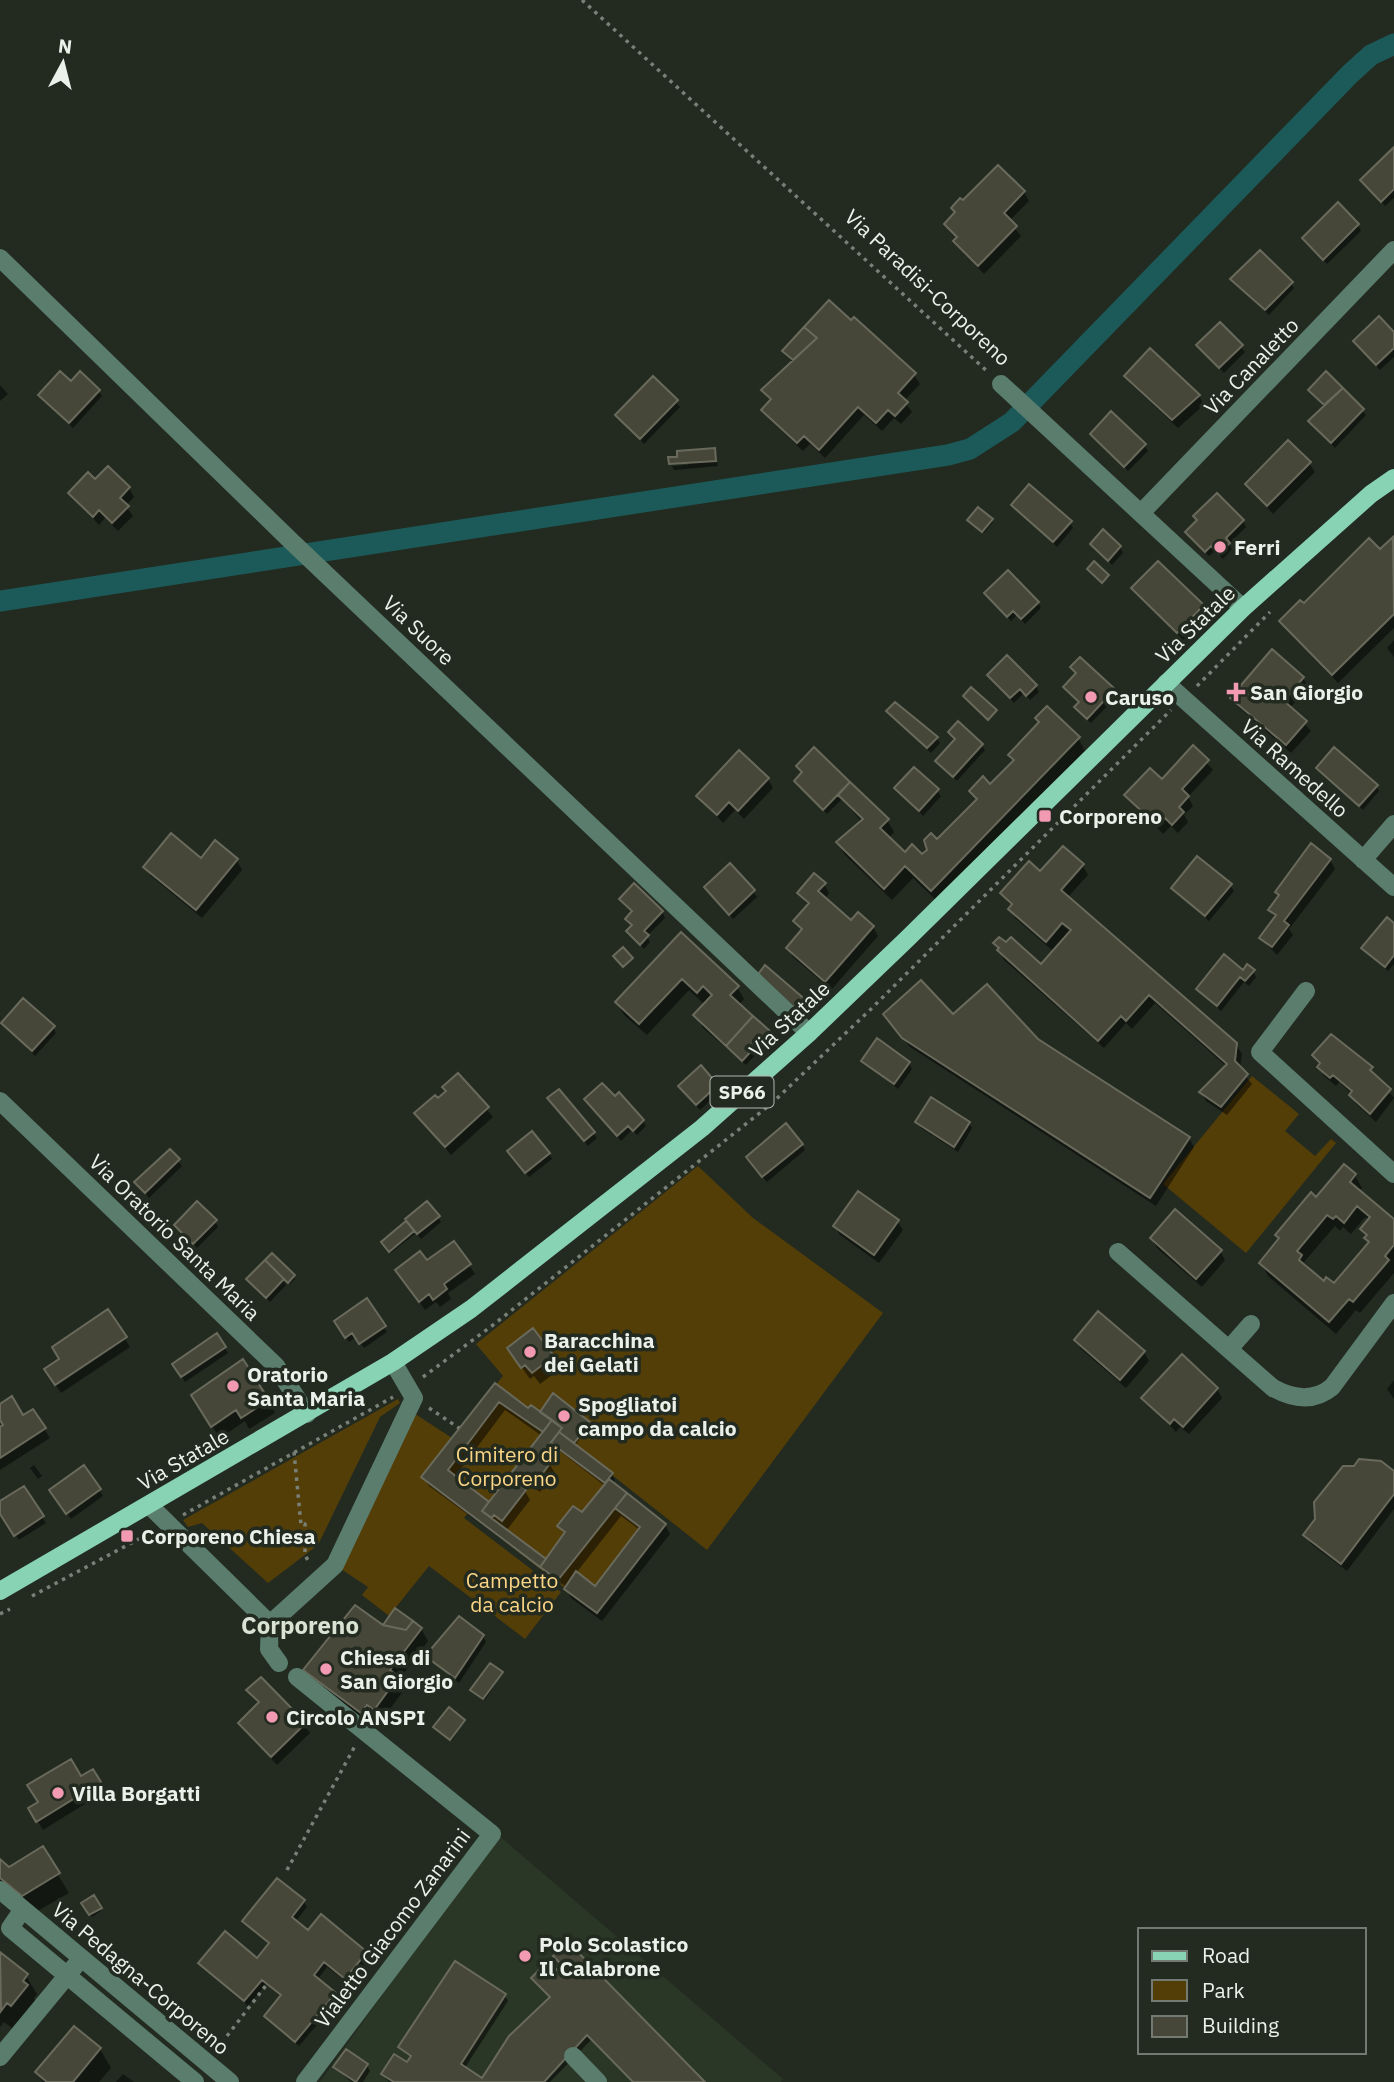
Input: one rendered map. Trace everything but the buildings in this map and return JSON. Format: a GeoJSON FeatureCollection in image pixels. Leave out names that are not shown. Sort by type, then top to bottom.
{"type":"FeatureCollection","features":[{"type":"Feature","properties":{"kind":"main road","name":"Via Statale"},"geometry":{"type":"LineString","coordinates":[[0,1591],[393,1362],[471,1309],[691,1136],[809,1033],[1243,608],[1371,494],[1394,478]]}},
{"type":"Feature","properties":{"kind":"street","name":"Via Canaletto"},"geometry":{"type":"LineString","coordinates":[[1141,513],[1394,250]]}},
{"type":"Feature","properties":{"kind":"street","name":"Via Suore"},"geometry":{"type":"LineString","coordinates":[[0,258],[291,541],[809,1033]]}},
{"type":"Feature","properties":{"kind":"street","name":"Via Paradisi-Corporeno"},"geometry":{"type":"LineString","coordinates":[[1000,384],[1243,608]]}},
{"type":"Feature","properties":{"kind":"street","name":"Via Ramedello"},"geometry":{"type":"LineString","coordinates":[[1166,683],[1394,887]]}},
{"type":"Feature","properties":{"kind":"street"},"geometry":{"type":"LineString","coordinates":[[1363,860],[1394,824]]}},
{"type":"Feature","properties":{"kind":"street"},"geometry":{"type":"LineString","coordinates":[[1306,991],[1260,1052],[1394,1174]]}},
{"type":"Feature","properties":{"kind":"street","name":"Via Oratorio Santa Maria"},"geometry":{"type":"LineString","coordinates":[[0,1101],[276,1366],[307,1414]]}},
{"type":"Feature","properties":{"kind":"street"},"geometry":{"type":"LineString","coordinates":[[1118,1252],[1273,1388],[1288,1396],[1323,1395],[1332,1387],[1394,1303]]}},
{"type":"Feature","properties":{"kind":"street"},"geometry":{"type":"LineString","coordinates":[[1229,1349],[1251,1324]]}},
{"type":"Feature","properties":{"kind":"street"},"geometry":{"type":"LineString","coordinates":[[279,1663],[269,1649],[270,1624],[335,1565],[414,1398],[393,1362]]}},
{"type":"Feature","properties":{"kind":"street"},"geometry":{"type":"LineString","coordinates":[[149,1505],[270,1624]]}},
{"type":"Feature","properties":{"kind":"street","name":"Vialetto Giacomo Zanarini"},"geometry":{"type":"LineString","coordinates":[[296,1677],[492,1834],[305,2082]]}},
{"type":"Feature","properties":{"kind":"street","name":"Via Pedagna-Corporeno"},"geometry":{"type":"LineString","coordinates":[[0,1890],[230,2082]]}},
{"type":"Feature","properties":{"kind":"street","name":"Via Pedagna-Corporeno"},"geometry":{"type":"LineString","coordinates":[[23,1909],[10,1928],[195,2082]]}},
{"type":"Feature","properties":{"kind":"street"},"geometry":{"type":"LineString","coordinates":[[0,2057],[82,1958]]}},
{"type":"Feature","properties":{"kind":"street"},"geometry":{"type":"LineString","coordinates":[[573,2056],[598,2082]]}},
{"type":"Feature","properties":{"kind":"path","name":"Via Paradisi-Corporeno"},"geometry":{"type":"LineString","coordinates":[[582,0],[1000,384]]}},
{"type":"Feature","properties":{"kind":"path"},"geometry":{"type":"LineString","coordinates":[[414,1398],[459,1427]]}},
{"type":"Feature","properties":{"kind":"path"},"geometry":{"type":"LineString","coordinates":[[294,1452],[301,1525],[305,1524],[306,1531],[303,1531],[305,1555],[318,1580]]}},
{"type":"Feature","properties":{"kind":"path"},"geometry":{"type":"LineString","coordinates":[[287,1870],[361,1735]]}},
{"type":"Feature","properties":{"kind":"path"},"geometry":{"type":"LineString","coordinates":[[227,2036],[267,1984]]}},
{"type":"Feature","properties":{"kind":"shaded area","name":"Polo Scolastico Il Calabrone"},"geometry":{"type":"Polygon","coordinates":[[[497,1834],[783,2079],[781,2082],[320,2082],[497,1834]]]}},
{"type":"Feature","properties":{"kind":"green space"},"geometry":{"type":"Polygon","coordinates":[[[1252,1076],[1299,1114],[1285,1131],[1315,1156],[1331,1139],[1336,1143],[1246,1253],[1163,1184],[1252,1076]]]}},
{"type":"Feature","properties":{"kind":"green space"},"geometry":{"type":"Polygon","coordinates":[[[698,1166],[753,1218],[883,1313],[707,1550],[612,1475],[609,1479],[666,1524],[597,1613],[468,1513],[464,1518],[561,1592],[525,1639],[429,1566],[389,1616],[362,1595],[368,1587],[335,1565],[409,1410],[452,1438],[503,1376],[476,1344],[698,1166]]]}},
{"type":"Feature","properties":{"kind":"green space"},"geometry":{"type":"Polygon","coordinates":[[[398,1399],[400,1403],[380,1417],[318,1545],[268,1583],[202,1523],[188,1527],[183,1520],[398,1399]]]}},
{"type":"Feature","properties":{"kind":"waterway"},"geometry":{"type":"LineString","coordinates":[[0,601],[948,455],[970,449],[1012,422],[1350,74],[1371,55],[1394,44]]}},
{"type":"Feature","properties":{"kind":"place","name":"Ferri"},"geometry":{"type":"Point","coordinates":[1220,547]}},
{"type":"Feature","properties":{"kind":"place","name":"San Giorgio"},"geometry":{"type":"Point","coordinates":[1236,692]}},
{"type":"Feature","properties":{"kind":"place","name":"Caruso"},"geometry":{"type":"Point","coordinates":[1091,697]}},
{"type":"Feature","properties":{"kind":"place","name":"Corporeno"},"geometry":{"type":"Point","coordinates":[1045,816]}},
{"type":"Feature","properties":{"kind":"place","name":"Baracchina dei Gelati"},"geometry":{"type":"Point","coordinates":[530,1352]}},
{"type":"Feature","properties":{"kind":"place","name":"Oratorio Santa Maria"},"geometry":{"type":"Point","coordinates":[233,1386]}},
{"type":"Feature","properties":{"kind":"place","name":"Spogliatoi campo da calcio"},"geometry":{"type":"Point","coordinates":[564,1416]}},
{"type":"Feature","properties":{"kind":"place","name":"Corporeno Chiesa"},"geometry":{"type":"Point","coordinates":[127,1536]}},
{"type":"Feature","properties":{"kind":"place","name":"Chiesa di San Giorgio"},"geometry":{"type":"Point","coordinates":[326,1669]}},
{"type":"Feature","properties":{"kind":"place","name":"Circolo ANSPI"},"geometry":{"type":"Point","coordinates":[272,1717]}},
{"type":"Feature","properties":{"kind":"place","name":"Villa Borgatti"},"geometry":{"type":"Point","coordinates":[58,1793]}},
{"type":"Feature","properties":{"kind":"place","name":"Polo Scolastico Il Calabrone"},"geometry":{"type":"Point","coordinates":[525,1956]}},
{"type":"Feature","properties":{"kind":"district","name":"Corporeno"},"geometry":{"type":"Point","coordinates":[300,1625]}},
{"type":"Feature","properties":{"kind":"park label","name":"Cimitero di Corporeno"},"geometry":{"type":"Point","coordinates":[507,1466]}},
{"type":"Feature","properties":{"kind":"park label","name":"Campetto da calcio"},"geometry":{"type":"Point","coordinates":[512,1592]}}]}
